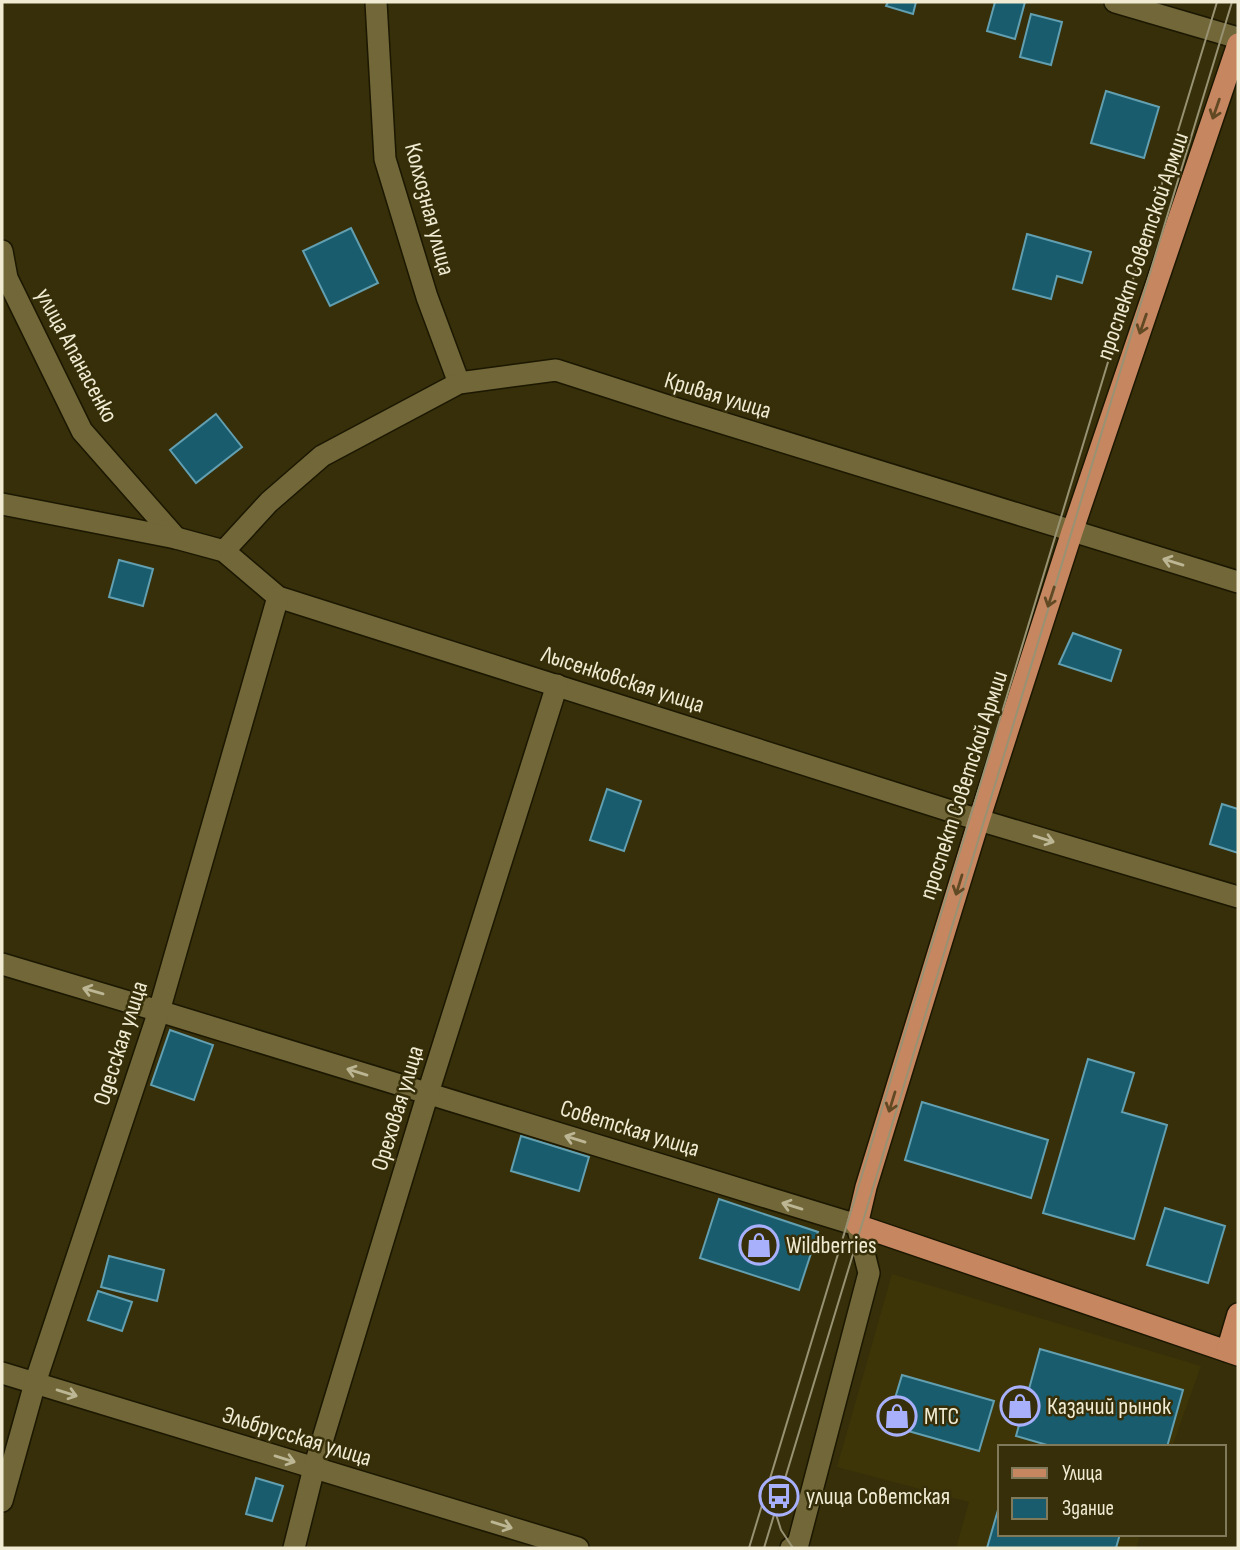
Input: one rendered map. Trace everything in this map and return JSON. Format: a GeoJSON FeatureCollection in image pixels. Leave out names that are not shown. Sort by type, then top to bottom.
{"type":"FeatureCollection","features":[{"type":"Feature","properties":{"kind":"main road","name":"проспект Советской Армии"},"geometry":{"type":"LineString","coordinates":[[857,1225],[866,1187],[979,820],[1072,532],[1238,44]]}},
{"type":"Feature","properties":{"kind":"main road","name":"Советская улица"},"geometry":{"type":"LineString","coordinates":[[857,1225],[1233,1353]]}},
{"type":"Feature","properties":{"kind":"main road"},"geometry":{"type":"LineString","coordinates":[[1233,1353],[1238,1314]]}},
{"type":"Feature","properties":{"kind":"street","name":"Колхозная улица"},"geometry":{"type":"LineString","coordinates":[[376,2],[386,159],[427,297],[459,383]]}},
{"type":"Feature","properties":{"kind":"street"},"geometry":{"type":"LineString","coordinates":[[1115,2],[1238,38]]}},
{"type":"Feature","properties":{"kind":"street","name":"улица Апанасенко"},"geometry":{"type":"LineString","coordinates":[[2,251],[7,278],[82,431],[176,538]]}},
{"type":"Feature","properties":{"kind":"street","name":"Кривая улица"},"geometry":{"type":"LineString","coordinates":[[224,551],[269,502],[322,456],[459,383],[556,370],[1238,582]]}},
{"type":"Feature","properties":{"kind":"street","name":"Лысенковская улица"},"geometry":{"type":"LineString","coordinates":[[2,504],[176,538],[224,551],[278,597],[979,820],[1238,897]]}},
{"type":"Feature","properties":{"kind":"street","name":"Одесская улица"},"geometry":{"type":"LineString","coordinates":[[2,1501],[35,1383],[159,1010],[278,597]]}},
{"type":"Feature","properties":{"kind":"street","name":"Ореховая улица"},"geometry":{"type":"LineString","coordinates":[[294,1548],[314,1468],[428,1093],[557,685]]}},
{"type":"Feature","properties":{"kind":"street","name":"Советская улица"},"geometry":{"type":"LineString","coordinates":[[2,964],[857,1225]]}},
{"type":"Feature","properties":{"kind":"street","name":"проспект Советской Армии"},"geometry":{"type":"LineString","coordinates":[[791,1548],[798,1544],[869,1272],[857,1225]]}},
{"type":"Feature","properties":{"kind":"street","name":"Эльбрусская улица"},"geometry":{"type":"LineString","coordinates":[[2,1373],[578,1548]]}},
{"type":"Feature","properties":{"kind":"shaded area","name":"Казачий рынок"},"geometry":{"type":"Polygon","coordinates":[[[892,1274],[1201,1366],[1173,1445],[998,1445],[998,1536],[1140,1536],[1136,1548],[956,1548],[969,1502],[837,1467],[892,1274]]]}},
{"type":"Feature","properties":{"kind":"building"},"geometry":{"type":"Polygon","coordinates":[[[888,2],[916,2],[913,14],[886,6],[888,2]]]}},
{"type":"Feature","properties":{"kind":"building"},"geometry":{"type":"Polygon","coordinates":[[[995,2],[1025,2],[1015,39],[987,31],[995,2]]]}},
{"type":"Feature","properties":{"kind":"building"},"geometry":{"type":"Polygon","coordinates":[[[1031,14],[1062,22],[1051,65],[1020,57],[1031,14]]]}},
{"type":"Feature","properties":{"kind":"building"},"geometry":{"type":"Polygon","coordinates":[[[1106,91],[1159,107],[1144,158],[1091,143],[1106,91]]]}},
{"type":"Feature","properties":{"kind":"building"},"geometry":{"type":"Polygon","coordinates":[[[351,228],[378,283],[330,306],[303,251],[351,228]]]}},
{"type":"Feature","properties":{"kind":"building"},"geometry":{"type":"Polygon","coordinates":[[[1027,234],[1091,252],[1082,283],[1057,276],[1051,299],[1013,289],[1027,234]]]}},
{"type":"Feature","properties":{"kind":"building"},"geometry":{"type":"Polygon","coordinates":[[[216,414],[242,447],[196,483],[170,450],[216,414]]]}},
{"type":"Feature","properties":{"kind":"building"},"geometry":{"type":"Polygon","coordinates":[[[119,560],[153,569],[143,606],[109,597],[119,560]]]}},
{"type":"Feature","properties":{"kind":"building"},"geometry":{"type":"Polygon","coordinates":[[[1073,633],[1121,650],[1111,681],[1059,664],[1073,633]]]}},
{"type":"Feature","properties":{"kind":"building"},"geometry":{"type":"Polygon","coordinates":[[[607,789],[641,801],[624,851],[590,840],[607,789]]]}},
{"type":"Feature","properties":{"kind":"building"},"geometry":{"type":"Polygon","coordinates":[[[1222,804],[1238,809],[1238,853],[1210,844],[1222,804]]]}},
{"type":"Feature","properties":{"kind":"building"},"geometry":{"type":"Polygon","coordinates":[[[170,1030],[213,1045],[194,1100],[151,1085],[170,1030]]]}},
{"type":"Feature","properties":{"kind":"building"},"geometry":{"type":"Polygon","coordinates":[[[1088,1059],[1134,1073],[1122,1112],[1167,1125],[1134,1239],[1043,1213],[1088,1059]]]}},
{"type":"Feature","properties":{"kind":"building"},"geometry":{"type":"Polygon","coordinates":[[[922,1102],[1048,1140],[1031,1198],[905,1160],[922,1102]]]}},
{"type":"Feature","properties":{"kind":"building"},"geometry":{"type":"Polygon","coordinates":[[[521,1136],[589,1157],[579,1191],[511,1171],[521,1136]]]}},
{"type":"Feature","properties":{"kind":"building","name":"Wildberries"},"geometry":{"type":"Polygon","coordinates":[[[719,1199],[818,1232],[799,1290],[700,1258],[719,1199]]]}},
{"type":"Feature","properties":{"kind":"building"},"geometry":{"type":"Polygon","coordinates":[[[1165,1208],[1225,1226],[1208,1283],[1147,1265],[1165,1208]]]}},
{"type":"Feature","properties":{"kind":"building"},"geometry":{"type":"Polygon","coordinates":[[[109,1256],[164,1270],[157,1301],[101,1287],[109,1256]]]}},
{"type":"Feature","properties":{"kind":"building"},"geometry":{"type":"Polygon","coordinates":[[[98,1291],[132,1302],[122,1331],[88,1320],[98,1291]]]}},
{"type":"Feature","properties":{"kind":"building"},"geometry":{"type":"Polygon","coordinates":[[[1040,1349],[1183,1390],[1168,1445],[1047,1445],[1016,1436],[1040,1349]]]}},
{"type":"Feature","properties":{"kind":"building"},"geometry":{"type":"Polygon","coordinates":[[[902,1375],[994,1401],[979,1451],[887,1425],[902,1375]]]}},
{"type":"Feature","properties":{"kind":"building"},"geometry":{"type":"Polygon","coordinates":[[[256,1478],[283,1486],[272,1521],[246,1514],[256,1478]]]}},
{"type":"Feature","properties":{"kind":"building"},"geometry":{"type":"Polygon","coordinates":[[[998,1510],[998,1536],[1119,1536],[1116,1548],[987,1548],[998,1510]]]}},
{"type":"Feature","properties":{"kind":"tram line"},"geometry":{"type":"LineString","coordinates":[[749,1548],[1217,2]]}},
{"type":"Feature","properties":{"kind":"tram line"},"geometry":{"type":"LineString","coordinates":[[764,1548],[1232,2]]}},
{"type":"Feature","properties":{"kind":"tram line"},"geometry":{"type":"LineString","coordinates":[[775,1511],[781,1530],[793,1548]]}},
{"type":"Feature","properties":{"kind":"place","name":"Wildberries"},"geometry":{"type":"Point","coordinates":[759,1245]}},
{"type":"Feature","properties":{"kind":"place","name":"Казачий рынок"},"geometry":{"type":"Point","coordinates":[1020,1406]}},
{"type":"Feature","properties":{"kind":"place","name":"МТС"},"geometry":{"type":"Point","coordinates":[897,1416]}},
{"type":"Feature","properties":{"kind":"place","name":"улица Советская"},"geometry":{"type":"Point","coordinates":[779,1496]}}]}
